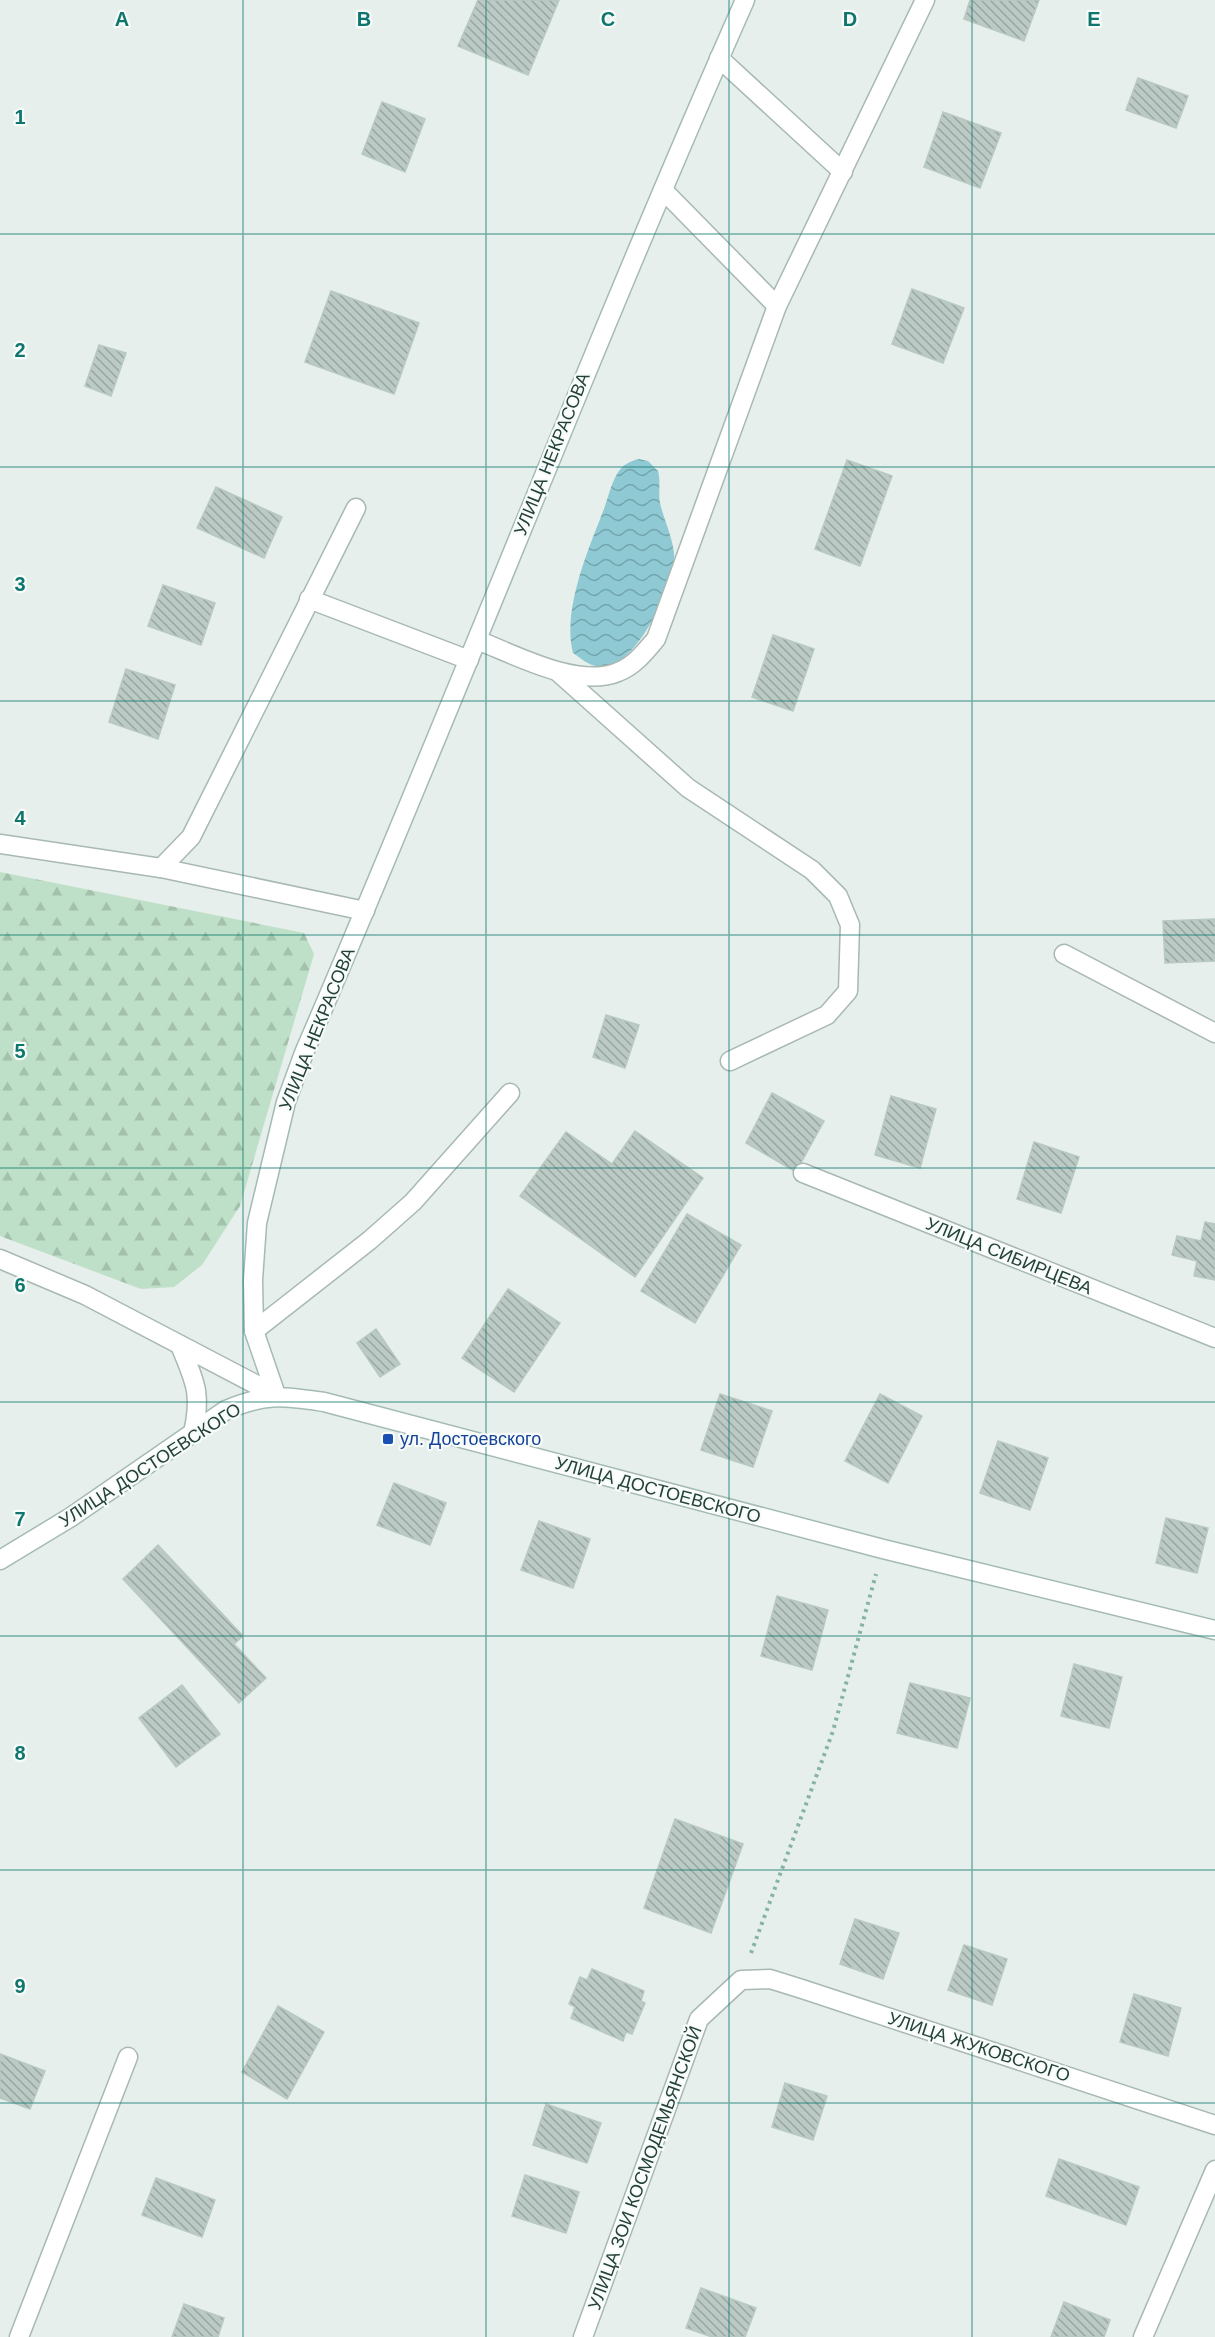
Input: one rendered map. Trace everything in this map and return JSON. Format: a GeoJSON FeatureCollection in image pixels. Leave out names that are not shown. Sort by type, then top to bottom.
{"type":"FeatureCollection","features":[{"type":"Feature","properties":{"kind":"main road","name":"УЛИЦА НЕКРАСОВА"},"geometry":{"type":"LineString","coordinates":[[276,1395],[254,1331],[253,1280],[257,1223],[286,1102],[304,1053],[469,660],[578,389],[745,0]]}},
{"type":"Feature","properties":{"kind":"main road"},"geometry":{"type":"LineString","coordinates":[[477,640],[557,671],[593,678],[618,672],[638,660],[656,639],[777,306],[925,0]]}},
{"type":"Feature","properties":{"kind":"main road"},"geometry":{"type":"LineString","coordinates":[[719,58],[843,172]]}},
{"type":"Feature","properties":{"kind":"main road"},"geometry":{"type":"LineString","coordinates":[[664,191],[777,306]]}},
{"type":"Feature","properties":{"kind":"main road"},"geometry":{"type":"LineString","coordinates":[[161,868],[191,837],[356,508]]}},
{"type":"Feature","properties":{"kind":"main road"},"geometry":{"type":"LineString","coordinates":[[309,598],[469,660]]}},
{"type":"Feature","properties":{"kind":"main road"},"geometry":{"type":"LineString","coordinates":[[557,671],[688,788],[812,870],[838,896],[850,925],[848,991],[827,1015],[730,1061]]}},
{"type":"Feature","properties":{"kind":"main road"},"geometry":{"type":"LineString","coordinates":[[0,844],[161,868],[365,911]]}},
{"type":"Feature","properties":{"kind":"main road"},"geometry":{"type":"LineString","coordinates":[[1064,954],[1215,1033]]}},
{"type":"Feature","properties":{"kind":"main road"},"geometry":{"type":"LineString","coordinates":[[254,1331],[370,1240],[413,1202],[510,1093]]}},
{"type":"Feature","properties":{"kind":"main road","name":"УЛИЦА СИБИРЦЕВА"},"geometry":{"type":"LineString","coordinates":[[803,1173],[1215,1338]]}},
{"type":"Feature","properties":{"kind":"main road"},"geometry":{"type":"LineString","coordinates":[[0,1259],[85,1295],[276,1395]]}},
{"type":"Feature","properties":{"kind":"main road"},"geometry":{"type":"LineString","coordinates":[[180,1346],[196,1386],[199,1407],[193,1433]]}},
{"type":"Feature","properties":{"kind":"main road","name":"УЛИЦА ДОСТОЕВСКОГО"},"geometry":{"type":"LineString","coordinates":[[0,1560],[71,1517],[226,1410],[247,1401],[276,1395],[324,1402],[883,1549],[1215,1630]]}},
{"type":"Feature","properties":{"kind":"main road","name":"УЛИЦА ЖУКОВСКОГО"},"geometry":{"type":"LineString","coordinates":[[741,1980],[770,1979],[1215,2125]]}},
{"type":"Feature","properties":{"kind":"main road","name":"УЛИЦА ЗОИ КОСМОДЕМЬЯНСКОЙ"},"geometry":{"type":"LineString","coordinates":[[583,2337],[699,2019],[741,1980]]}},
{"type":"Feature","properties":{"kind":"main road"},"geometry":{"type":"LineString","coordinates":[[19,2337],[128,2056]]}},
{"type":"Feature","properties":{"kind":"main road"},"geometry":{"type":"LineString","coordinates":[[1143,2337],[1215,2170]]}},
{"type":"Feature","properties":{"kind":"path"},"geometry":{"type":"LineString","coordinates":[[741,1980],[833,1731],[883,1549]]}},
{"type":"Feature","properties":{"kind":"green space"},"geometry":{"type":"Polygon","coordinates":[[[0,872],[304,933],[314,954],[240,1206],[202,1265],[174,1287],[141,1289],[0,1236],[0,872]]]}},
{"type":"Feature","properties":{"kind":"water"},"geometry":{"type":"Polygon","coordinates":[[[639,459],[648,461],[658,471],[660,503],[672,540],[674,562],[657,611],[635,646],[622,659],[607,666],[592,665],[573,653],[571,618],[578,580],[615,478],[629,462],[639,459]]]}},
{"type":"Feature","properties":{"kind":"building"},"geometry":{"type":"Polygon","coordinates":[[[478,0],[559,0],[528,75],[458,46],[478,0]]]}},
{"type":"Feature","properties":{"kind":"building"},"geometry":{"type":"Polygon","coordinates":[[[970,0],[1039,0],[1024,41],[964,19],[970,0]]]}},
{"type":"Feature","properties":{"kind":"building"},"geometry":{"type":"Polygon","coordinates":[[[1138,78],[1188,96],[1176,128],[1126,110],[1138,78]]]}},
{"type":"Feature","properties":{"kind":"building"},"geometry":{"type":"Polygon","coordinates":[[[382,102],[425,119],[405,172],[362,154],[382,102]]]}},
{"type":"Feature","properties":{"kind":"building"},"geometry":{"type":"Polygon","coordinates":[[[943,112],[1001,133],[980,188],[924,167],[943,112]]]}},
{"type":"Feature","properties":{"kind":"building"},"geometry":{"type":"Polygon","coordinates":[[[912,289],[964,308],[943,363],[892,344],[912,289]]]}},
{"type":"Feature","properties":{"kind":"building"},"geometry":{"type":"Polygon","coordinates":[[[331,291],[419,323],[394,394],[305,362],[331,291]]]}},
{"type":"Feature","properties":{"kind":"building"},"geometry":{"type":"Polygon","coordinates":[[[99,345],[126,353],[111,396],[85,386],[99,345]]]}},
{"type":"Feature","properties":{"kind":"building"},"geometry":{"type":"Polygon","coordinates":[[[847,460],[892,476],[860,566],[815,549],[847,460]]]}},
{"type":"Feature","properties":{"kind":"building"},"geometry":{"type":"Polygon","coordinates":[[[216,487],[282,517],[264,558],[197,528],[216,487]]]}},
{"type":"Feature","properties":{"kind":"building"},"geometry":{"type":"Polygon","coordinates":[[[163,585],[215,603],[201,645],[148,626],[163,585]]]}},
{"type":"Feature","properties":{"kind":"building"},"geometry":{"type":"Polygon","coordinates":[[[773,635],[814,649],[793,711],[752,697],[773,635]]]}},
{"type":"Feature","properties":{"kind":"building"},"geometry":{"type":"Polygon","coordinates":[[[126,669],[175,685],[158,739],[109,722],[126,669]]]}},
{"type":"Feature","properties":{"kind":"building"},"geometry":{"type":"Polygon","coordinates":[[[1215,919],[1215,961],[1165,963],[1163,921],[1215,919]]]}},
{"type":"Feature","properties":{"kind":"building"},"geometry":{"type":"Polygon","coordinates":[[[606,1015],[639,1025],[625,1068],[593,1057],[606,1015]]]}},
{"type":"Feature","properties":{"kind":"building"},"geometry":{"type":"Polygon","coordinates":[[[772,1093],[824,1121],[796,1172],[746,1143],[772,1093]]]}},
{"type":"Feature","properties":{"kind":"building"},"geometry":{"type":"Polygon","coordinates":[[[891,1096],[936,1109],[920,1168],[875,1155],[891,1096]]]}},
{"type":"Feature","properties":{"kind":"building"},"geometry":{"type":"Polygon","coordinates":[[[635,1131],[703,1178],[635,1277],[520,1196],[566,1132],[612,1164],[635,1131]]]}},
{"type":"Feature","properties":{"kind":"building"},"geometry":{"type":"Polygon","coordinates":[[[1034,1142],[1079,1157],[1061,1213],[1017,1199],[1034,1142]]]}},
{"type":"Feature","properties":{"kind":"building"},"geometry":{"type":"Polygon","coordinates":[[[687,1214],[741,1245],[695,1323],[641,1291],[687,1214]]]}},
{"type":"Feature","properties":{"kind":"building"},"geometry":{"type":"Polygon","coordinates":[[[1205,1222],[1215,1224],[1215,1280],[1194,1276],[1197,1261],[1172,1255],[1177,1236],[1201,1241],[1205,1222]]]}},
{"type":"Feature","properties":{"kind":"building"},"geometry":{"type":"Polygon","coordinates":[[[508,1289],[560,1323],[514,1392],[462,1358],[508,1289]]]}},
{"type":"Feature","properties":{"kind":"building"},"geometry":{"type":"Polygon","coordinates":[[[376,1329],[400,1364],[380,1377],[357,1343],[376,1329]]]}},
{"type":"Feature","properties":{"kind":"building"},"geometry":{"type":"Polygon","coordinates":[[[720,1394],[772,1411],[753,1467],[701,1450],[720,1394]]]}},
{"type":"Feature","properties":{"kind":"building"},"geometry":{"type":"Polygon","coordinates":[[[880,1394],[922,1416],[888,1483],[845,1461],[880,1394]]]}},
{"type":"Feature","properties":{"kind":"building"},"geometry":{"type":"Polygon","coordinates":[[[998,1441],[1048,1458],[1030,1510],[980,1493],[998,1441]]]}},
{"type":"Feature","properties":{"kind":"building"},"geometry":{"type":"Polygon","coordinates":[[[394,1483],[446,1503],[430,1545],[377,1525],[394,1483]]]}},
{"type":"Feature","properties":{"kind":"building"},"geometry":{"type":"Polygon","coordinates":[[[1166,1518],[1208,1528],[1197,1573],[1156,1563],[1166,1518]]]}},
{"type":"Feature","properties":{"kind":"building"},"geometry":{"type":"Polygon","coordinates":[[[539,1521],[590,1539],[573,1588],[521,1570],[539,1521]]]}},
{"type":"Feature","properties":{"kind":"building"},"geometry":{"type":"Polygon","coordinates":[[[158,1545],[243,1636],[234,1644],[266,1678],[239,1703],[123,1579],[158,1545]]]}},
{"type":"Feature","properties":{"kind":"building"},"geometry":{"type":"Polygon","coordinates":[[[777,1596],[828,1610],[812,1670],[761,1656],[777,1596]]]}},
{"type":"Feature","properties":{"kind":"building"},"geometry":{"type":"Polygon","coordinates":[[[1074,1664],[1122,1677],[1109,1728],[1061,1716],[1074,1664]]]}},
{"type":"Feature","properties":{"kind":"building"},"geometry":{"type":"Polygon","coordinates":[[[910,1683],[970,1698],[957,1748],[897,1733],[910,1683]]]}},
{"type":"Feature","properties":{"kind":"building"},"geometry":{"type":"Polygon","coordinates":[[[182,1685],[220,1734],[176,1767],[139,1718],[182,1685]]]}},
{"type":"Feature","properties":{"kind":"building"},"geometry":{"type":"Polygon","coordinates":[[[675,1819],[743,1844],[711,1933],[644,1908],[675,1819]]]}},
{"type":"Feature","properties":{"kind":"building"},"geometry":{"type":"Polygon","coordinates":[[[855,1919],[899,1933],[883,1979],[840,1964],[855,1919]]]}},
{"type":"Feature","properties":{"kind":"building"},"geometry":{"type":"Polygon","coordinates":[[[964,1945],[1007,1959],[992,2005],[948,1990],[964,1945]]]}},
{"type":"Feature","properties":{"kind":"building"},"geometry":{"type":"Polygon","coordinates":[[[592,1969],[644,1991],[641,2001],[645,2003],[632,2034],[626,2032],[623,2041],[571,2018],[575,2007],[569,2004],[580,1977],[587,1980],[592,1969]]]}},
{"type":"Feature","properties":{"kind":"building"},"geometry":{"type":"Polygon","coordinates":[[[1134,1994],[1181,2008],[1168,2056],[1120,2042],[1134,1994]]]}},
{"type":"Feature","properties":{"kind":"building"},"geometry":{"type":"Polygon","coordinates":[[[278,2006],[324,2032],[287,2099],[242,2072],[278,2006]]]}},
{"type":"Feature","properties":{"kind":"building"},"geometry":{"type":"Polygon","coordinates":[[[0,2054],[45,2071],[30,2109],[0,2098],[0,2054]]]}},
{"type":"Feature","properties":{"kind":"building"},"geometry":{"type":"Polygon","coordinates":[[[785,2083],[827,2096],[813,2140],[772,2127],[785,2083]]]}},
{"type":"Feature","properties":{"kind":"building"},"geometry":{"type":"Polygon","coordinates":[[[546,2104],[601,2123],[587,2163],[533,2145],[546,2104]]]}},
{"type":"Feature","properties":{"kind":"building"},"geometry":{"type":"Polygon","coordinates":[[[1059,2159],[1139,2187],[1126,2225],[1046,2196],[1059,2159]]]}},
{"type":"Feature","properties":{"kind":"building"},"geometry":{"type":"Polygon","coordinates":[[[525,2175],[579,2192],[566,2233],[512,2216],[525,2175]]]}},
{"type":"Feature","properties":{"kind":"building"},"geometry":{"type":"Polygon","coordinates":[[[156,2178],[215,2200],[202,2237],[142,2215],[156,2178]]]}},
{"type":"Feature","properties":{"kind":"building"},"geometry":{"type":"Polygon","coordinates":[[[701,2288],[756,2308],[745,2337],[712,2337],[686,2328],[701,2288]]]}},
{"type":"Feature","properties":{"kind":"building"},"geometry":{"type":"Polygon","coordinates":[[[1064,2302],[1110,2320],[1104,2337],[1051,2337],[1064,2302]]]}},
{"type":"Feature","properties":{"kind":"building"},"geometry":{"type":"Polygon","coordinates":[[[184,2304],[224,2318],[218,2337],[172,2337],[184,2304]]]}},
{"type":"Feature","properties":{"kind":"place","name":"ул. Достоевского"},"geometry":{"type":"Point","coordinates":[388,1439]}}]}
